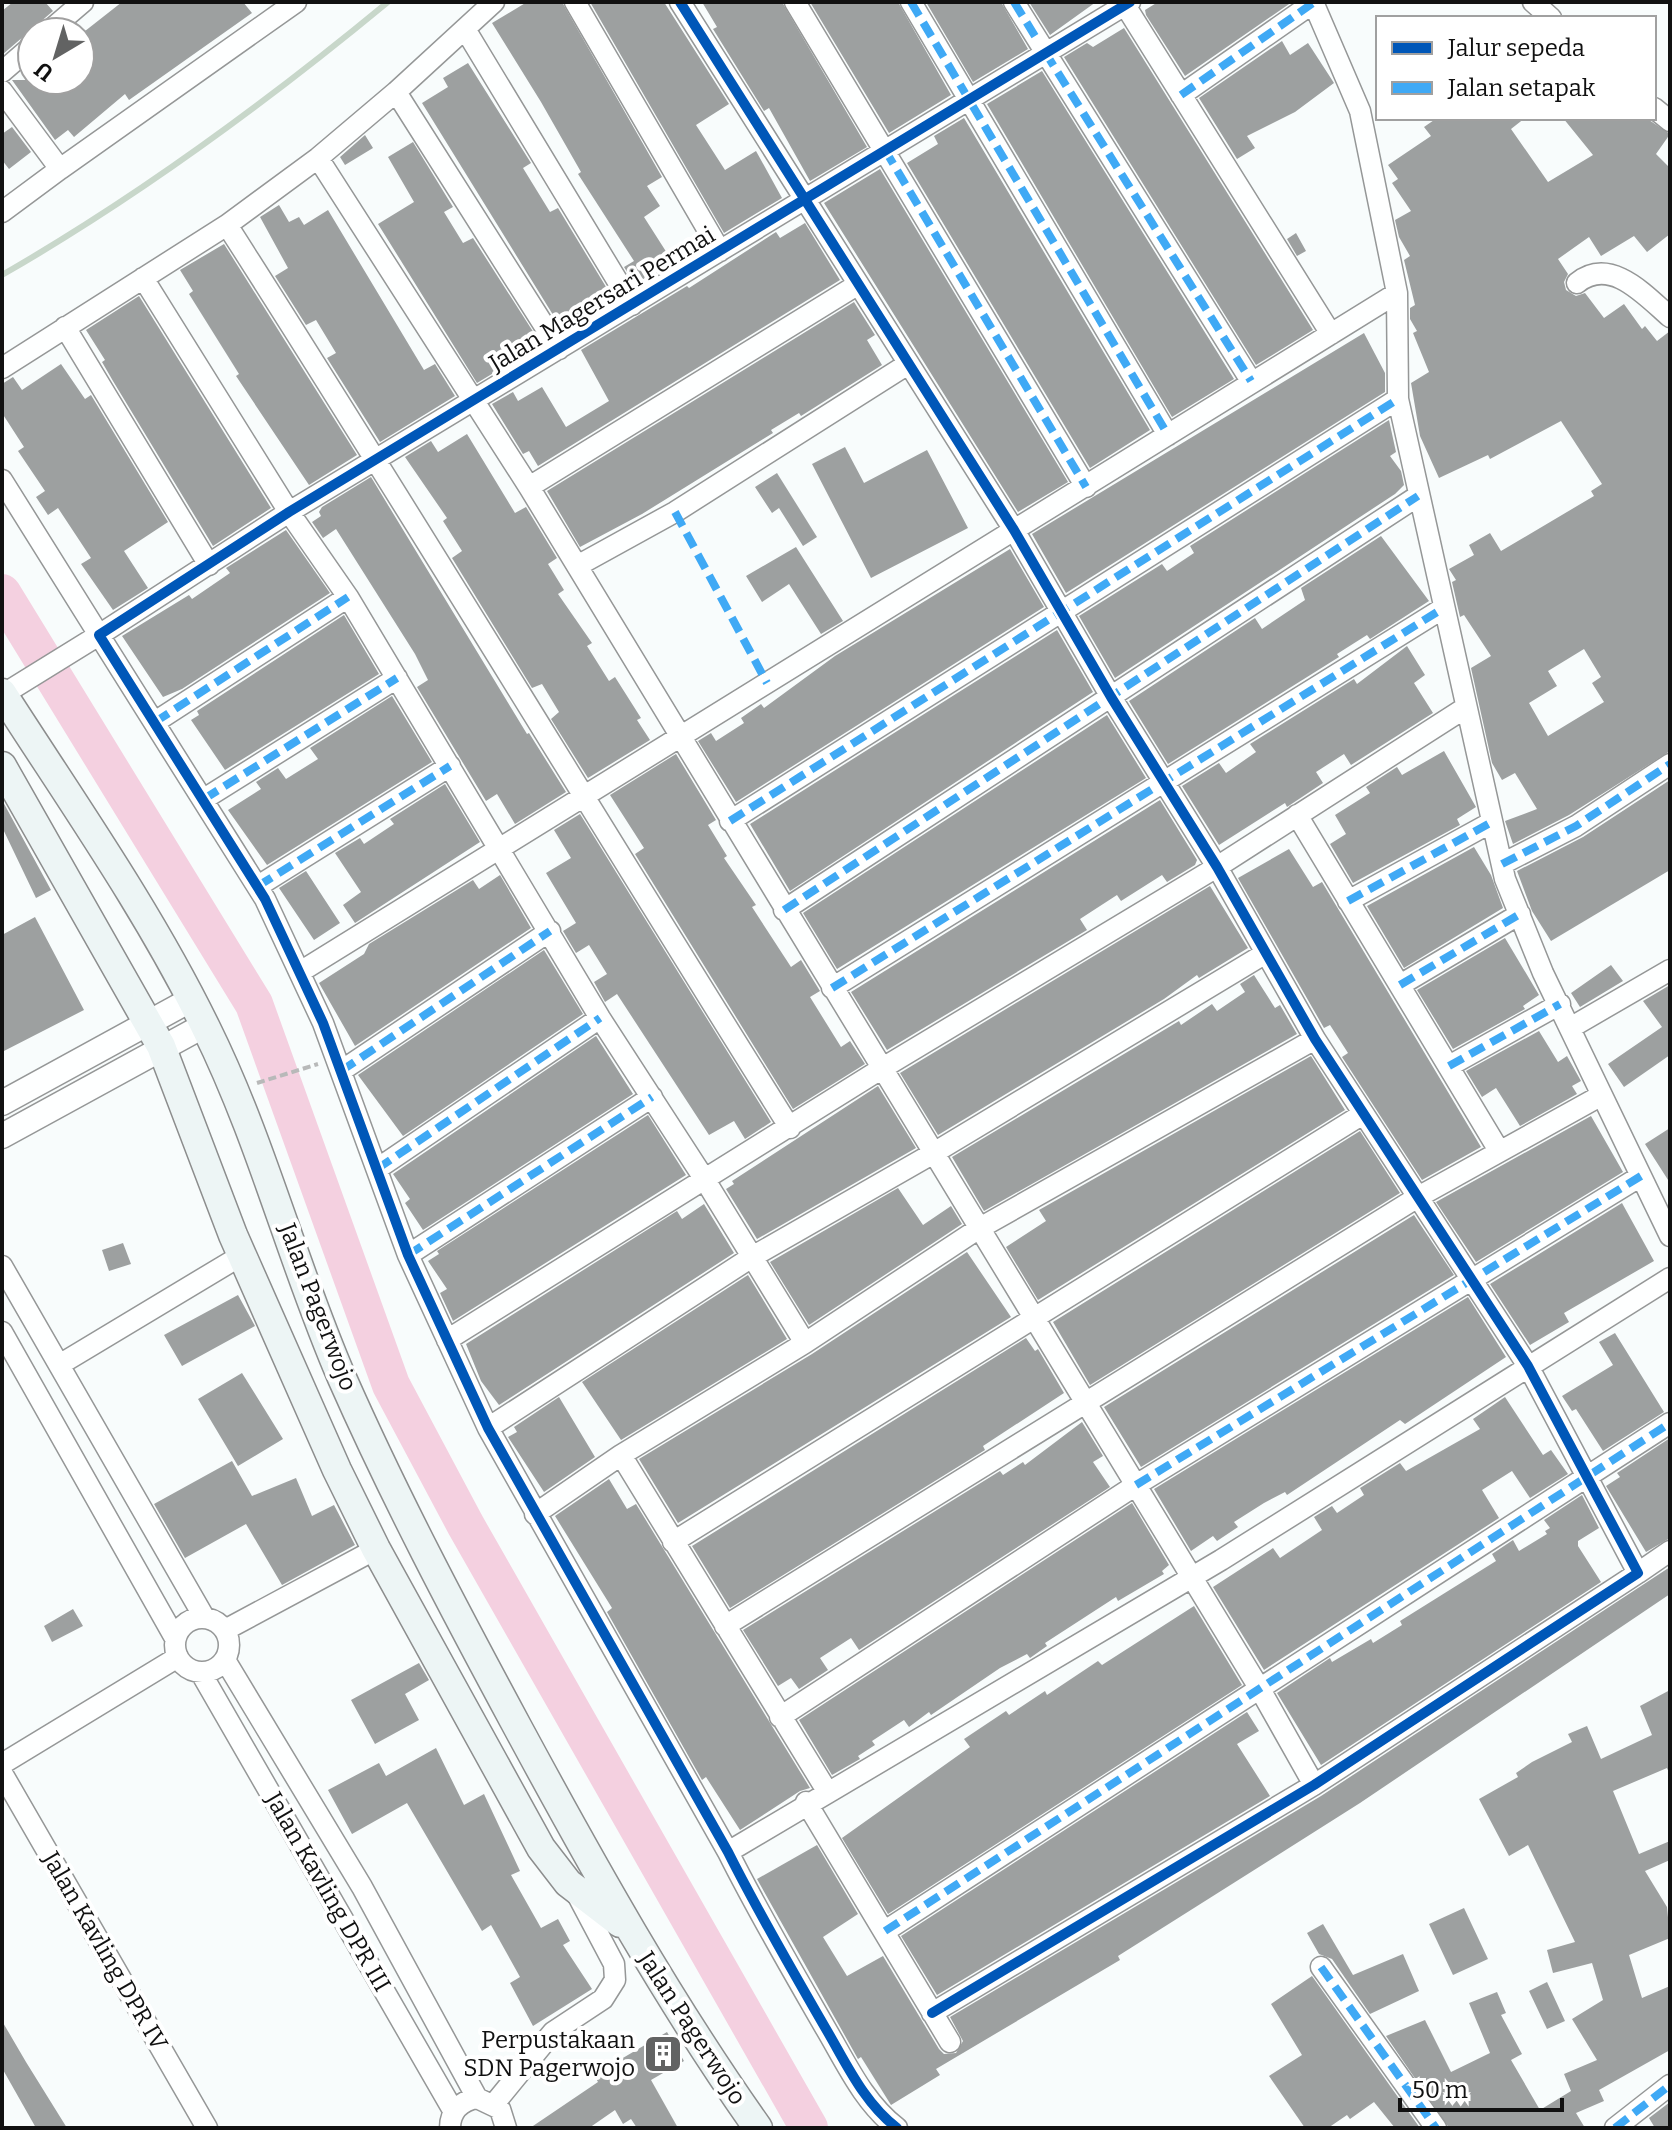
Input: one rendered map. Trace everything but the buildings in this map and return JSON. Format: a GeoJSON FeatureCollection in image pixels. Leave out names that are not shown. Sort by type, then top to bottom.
{"type":"FeatureCollection","features":[{"type":"Feature","properties":{"kind":"main road","name":"Jalan Pagerwojo"},"geometry":{"type":"LineString","coordinates":[[6,692],[205,1025],[251,1129],[341,1375],[430,1564],[627,1928],[758,2128]]}},
{"type":"Feature","properties":{"kind":"main road","name":"Jalan Pagerwojo"},"geometry":{"type":"LineString","coordinates":[[2,766],[156,1034],[242,1255],[337,1470],[376,1549],[541,1848],[574,1888],[627,1928]]}},
{"type":"Feature","properties":{"kind":"main road"},"geometry":{"type":"LineString","coordinates":[[494,1767],[527,1745]]}},
{"type":"Feature","properties":{"kind":"street"},"geometry":{"type":"LineString","coordinates":[[67,16],[83,2]]}},
{"type":"Feature","properties":{"kind":"street"},"geometry":{"type":"LineString","coordinates":[[2,212],[296,2]]}},
{"type":"Feature","properties":{"kind":"street"},"geometry":{"type":"LineString","coordinates":[[2,368],[227,225],[318,158],[494,2]]}},
{"type":"Feature","properties":{"kind":"street"},"geometry":{"type":"LineString","coordinates":[[575,2],[720,251]]}},
{"type":"Feature","properties":{"kind":"street"},"geometry":{"type":"LineString","coordinates":[[680,2],[1014,530],[1111,697],[1217,867],[1315,1039],[1528,1366],[1638,1573]]}},
{"type":"Feature","properties":{"kind":"street"},"geometry":{"type":"LineString","coordinates":[[795,2],[1086,487]]}},
{"type":"Feature","properties":{"kind":"street"},"geometry":{"type":"LineString","coordinates":[[911,2],[1168,435]]}},
{"type":"Feature","properties":{"kind":"street"},"geometry":{"type":"LineString","coordinates":[[1014,2],[1251,381]]}},
{"type":"Feature","properties":{"kind":"street"},"geometry":{"type":"LineString","coordinates":[[1181,95],[1313,2],[1360,111],[1397,293],[1398,399],[1442,609],[1502,864],[1543,973],[1670,1236]]}},
{"type":"Feature","properties":{"kind":"street"},"geometry":{"type":"LineString","coordinates":[[1533,2],[1549,16]]}},
{"type":"Feature","properties":{"kind":"street"},"geometry":{"type":"LineString","coordinates":[[1126,3],[1331,334]]}},
{"type":"Feature","properties":{"kind":"street","name":"Jalan Magersari Permai"},"geometry":{"type":"LineString","coordinates":[[6,692],[289,512],[1126,3]]}},
{"type":"Feature","properties":{"kind":"street"},"geometry":{"type":"LineString","coordinates":[[465,29],[632,305]]}},
{"type":"Feature","properties":{"kind":"street"},"geometry":{"type":"LineString","coordinates":[[2,91],[60,169]]}},
{"type":"Feature","properties":{"kind":"street"},"geometry":{"type":"LineString","coordinates":[[396,92],[559,349]]}},
{"type":"Feature","properties":{"kind":"street"},"geometry":{"type":"LineString","coordinates":[[318,158],[529,487],[1083,1403],[1136,1485],[1189,1578],[1261,1691],[1314,1785]]}},
{"type":"Feature","properties":{"kind":"street"},"geometry":{"type":"LineString","coordinates":[[227,225],[378,460],[582,798],[790,1128]]}},
{"type":"Feature","properties":{"kind":"street"},"geometry":{"type":"LineString","coordinates":[[1577,283],[1593,272],[1602,271],[1667,306]]}},
{"type":"Feature","properties":{"kind":"street"},"geometry":{"type":"LineString","coordinates":[[143,278],[289,512],[348,597],[600,1018],[805,1343]]}},
{"type":"Feature","properties":{"kind":"street"},"geometry":{"type":"LineString","coordinates":[[529,487],[857,285]]}},
{"type":"Feature","properties":{"kind":"street"},"geometry":{"type":"LineString","coordinates":[[300,972],[1397,293]]}},
{"type":"Feature","properties":{"kind":"street"},"geometry":{"type":"LineString","coordinates":[[65,327],[209,565]]}},
{"type":"Feature","properties":{"kind":"street"},"geometry":{"type":"LineString","coordinates":[[577,566],[675,512],[908,364]]}},
{"type":"Feature","properties":{"kind":"street"},"geometry":{"type":"LineString","coordinates":[[730,821],[1398,399]]}},
{"type":"Feature","properties":{"kind":"street"},"geometry":{"type":"LineString","coordinates":[[2,480],[258,886],[300,972],[341,1071],[408,1255],[488,1428],[852,2075],[874,2105],[897,2128]]}},
{"type":"Feature","properties":{"kind":"street"},"geometry":{"type":"LineString","coordinates":[[784,910],[1418,496]]}},
{"type":"Feature","properties":{"kind":"street"},"geometry":{"type":"LineString","coordinates":[[155,722],[348,597]]}},
{"type":"Feature","properties":{"kind":"street"},"geometry":{"type":"LineString","coordinates":[[832,988],[1442,609]]}},
{"type":"Feature","properties":{"kind":"street"},"geometry":{"type":"LineString","coordinates":[[204,799],[397,678]]}},
{"type":"Feature","properties":{"kind":"street"},"geometry":{"type":"LineString","coordinates":[[447,1340],[881,1069],[1217,867],[1465,708]]}},
{"type":"Feature","properties":{"kind":"street"},"geometry":{"type":"LineString","coordinates":[[1502,864],[1576,826],[1670,764]]}},
{"type":"Feature","properties":{"kind":"street"},"geometry":{"type":"LineString","coordinates":[[258,886],[450,766]]}},
{"type":"Feature","properties":{"kind":"street"},"geometry":{"type":"LineString","coordinates":[[1297,815],[1498,1149]]}},
{"type":"Feature","properties":{"kind":"street"},"geometry":{"type":"LineString","coordinates":[[1348,901],[1492,822]]}},
{"type":"Feature","properties":{"kind":"street"},"geometry":{"type":"LineString","coordinates":[[1400,985],[1520,914]]}},
{"type":"Feature","properties":{"kind":"street"},"geometry":{"type":"LineString","coordinates":[[341,1071],[550,931]]}},
{"type":"Feature","properties":{"kind":"street"},"geometry":{"type":"LineString","coordinates":[[488,1428],[752,1257],[932,1154],[1266,953]]}},
{"type":"Feature","properties":{"kind":"street"},"geometry":{"type":"LineString","coordinates":[[1570,1028],[1670,970]]}},
{"type":"Feature","properties":{"kind":"street"},"geometry":{"type":"LineString","coordinates":[[2,1136],[156,1034],[192,999]]}},
{"type":"Feature","properties":{"kind":"street"},"geometry":{"type":"LineString","coordinates":[[1449,1066],[1560,1004]]}},
{"type":"Feature","properties":{"kind":"street"},"geometry":{"type":"LineString","coordinates":[[377,1169],[600,1018]]}},
{"type":"Feature","properties":{"kind":"street"},"geometry":{"type":"LineString","coordinates":[[2,1103],[156,1034],[205,1025]]}},
{"type":"Feature","properties":{"kind":"street"},"geometry":{"type":"LineString","coordinates":[[535,1514],[621,1455],[805,1343],[978,1229],[1315,1039]]}},
{"type":"Feature","properties":{"kind":"street"},"geometry":{"type":"LineString","coordinates":[[725,1626],[1418,1197],[1498,1149],[1602,1095]]}},
{"type":"Feature","properties":{"kind":"street"},"geometry":{"type":"LineString","coordinates":[[408,1255],[652,1097]]}},
{"type":"Feature","properties":{"kind":"street"},"geometry":{"type":"LineString","coordinates":[[673,1542],[1363,1114]]}},
{"type":"Feature","properties":{"kind":"street"},"geometry":{"type":"LineString","coordinates":[[780,1717],[1136,1485],[1641,1176]]}},
{"type":"Feature","properties":{"kind":"street"},"geometry":{"type":"LineString","coordinates":[[59,1365],[242,1255]]}},
{"type":"Feature","properties":{"kind":"street"},"geometry":{"type":"LineString","coordinates":[[2,1266],[204,1617]]}},
{"type":"Feature","properties":{"kind":"street"},"geometry":{"type":"LineString","coordinates":[[728,1852],[806,1802],[1189,1578],[1670,1278]]}},
{"type":"Feature","properties":{"kind":"street"},"geometry":{"type":"LineString","coordinates":[[2,1332],[177,1648],[183,1665],[201,1673],[210,1671],[225,1660],[230,1642],[225,1630],[216,1621],[204,1617],[186,1623],[177,1648],[2,1764]]}},
{"type":"Feature","properties":{"kind":"street"},"geometry":{"type":"LineString","coordinates":[[885,1931],[1261,1691],[1670,1423]]}},
{"type":"Feature","properties":{"kind":"street"},"geometry":{"type":"LineString","coordinates":[[621,1455],[827,1791]]}},
{"type":"Feature","properties":{"kind":"street"},"geometry":{"type":"LineString","coordinates":[[225,1630],[376,1549]]}},
{"type":"Feature","properties":{"kind":"street"},"geometry":{"type":"LineString","coordinates":[[932,2013],[1314,1785],[1670,1551]]}},
{"type":"Feature","properties":{"kind":"street","name":"Jalan Kavling DPR III"},"geometry":{"type":"LineString","coordinates":[[225,1660],[486,2101],[506,2120],[506,2128]]}},
{"type":"Feature","properties":{"kind":"street","name":"Jalan Kavling DPR III"},"geometry":{"type":"LineString","coordinates":[[201,1673],[449,2124]]}},
{"type":"Feature","properties":{"kind":"street","name":"Jalan Kavling DPR IV"},"geometry":{"type":"LineString","coordinates":[[2,1773],[207,2128]]}},
{"type":"Feature","properties":{"kind":"street"},"geometry":{"type":"LineString","coordinates":[[806,1802],[950,2042]]}},
{"type":"Feature","properties":{"kind":"street"},"geometry":{"type":"LineString","coordinates":[[449,2124],[460,2105],[486,2101],[553,2032],[603,1999],[615,1980],[614,1964],[574,1888]]}},
{"type":"Feature","properties":{"kind":"street"},"geometry":{"type":"LineString","coordinates":[[1321,1967],[1436,2128]]}},
{"type":"Feature","properties":{"kind":"street"},"geometry":{"type":"LineString","coordinates":[[1615,2128],[1670,2085]]}},
{"type":"Feature","properties":{"kind":"path"},"geometry":{"type":"LineString","coordinates":[[270,1079],[297,1071]]}},
{"type":"Feature","properties":{"kind":"waterway"},"geometry":{"type":"LineString","coordinates":[[2,593],[254,1004],[391,1385],[465,1524],[809,2128]]}},
{"type":"Feature","properties":{"kind":"railway"},"geometry":{"type":"LineString","coordinates":[[2,275],[103,214],[201,147],[388,2]]}},
{"type":"Feature","properties":{"kind":"marked path"},"geometry":{"type":"LineString","coordinates":[[911,2],[1168,435]]}},
{"type":"Feature","properties":{"kind":"marked path"},"geometry":{"type":"LineString","coordinates":[[1014,2],[1038,41]]}},
{"type":"Feature","properties":{"kind":"marked path"},"geometry":{"type":"LineString","coordinates":[[1181,95],[1313,3]]}},
{"type":"Feature","properties":{"kind":"marked path"},"geometry":{"type":"LineString","coordinates":[[1045,52],[1251,381]]}},
{"type":"Feature","properties":{"kind":"marked path"},"geometry":{"type":"LineString","coordinates":[[885,150],[1086,487]]}},
{"type":"Feature","properties":{"kind":"marked path"},"geometry":{"type":"LineString","coordinates":[[730,821],[1398,399]]}},
{"type":"Feature","properties":{"kind":"marked path"},"geometry":{"type":"LineString","coordinates":[[784,910],[1418,496]]}},
{"type":"Feature","properties":{"kind":"marked path"},"geometry":{"type":"LineString","coordinates":[[675,512],[767,683]]}},
{"type":"Feature","properties":{"kind":"marked path"},"geometry":{"type":"LineString","coordinates":[[155,722],[348,597]]}},
{"type":"Feature","properties":{"kind":"marked path"},"geometry":{"type":"LineString","coordinates":[[832,988],[1442,609]]}},
{"type":"Feature","properties":{"kind":"marked path"},"geometry":{"type":"LineString","coordinates":[[204,799],[397,678]]}},
{"type":"Feature","properties":{"kind":"marked path"},"geometry":{"type":"LineString","coordinates":[[1502,864],[1576,826],[1670,764]]}},
{"type":"Feature","properties":{"kind":"marked path"},"geometry":{"type":"LineString","coordinates":[[258,886],[450,766]]}},
{"type":"Feature","properties":{"kind":"marked path"},"geometry":{"type":"LineString","coordinates":[[1348,901],[1492,822]]}},
{"type":"Feature","properties":{"kind":"marked path"},"geometry":{"type":"LineString","coordinates":[[1400,985],[1520,914]]}},
{"type":"Feature","properties":{"kind":"marked path"},"geometry":{"type":"LineString","coordinates":[[341,1071],[550,931]]}},
{"type":"Feature","properties":{"kind":"marked path"},"geometry":{"type":"LineString","coordinates":[[1449,1066],[1560,1004]]}},
{"type":"Feature","properties":{"kind":"marked path"},"geometry":{"type":"LineString","coordinates":[[377,1169],[600,1018]]}},
{"type":"Feature","properties":{"kind":"marked path"},"geometry":{"type":"LineString","coordinates":[[408,1255],[652,1097]]}},
{"type":"Feature","properties":{"kind":"marked path"},"geometry":{"type":"LineString","coordinates":[[1136,1485],[1641,1176]]}},
{"type":"Feature","properties":{"kind":"marked path"},"geometry":{"type":"LineString","coordinates":[[885,1931],[1670,1423]]}},
{"type":"Feature","properties":{"kind":"marked path"},"geometry":{"type":"LineString","coordinates":[[1321,1967],[1436,2128]]}},
{"type":"Feature","properties":{"kind":"marked path"},"geometry":{"type":"LineString","coordinates":[[1615,2128],[1670,2085]]}},
{"type":"Feature","properties":{"kind":"cycle path"},"geometry":{"type":"LineString","coordinates":[[680,2],[1014,530],[1111,697],[1217,867],[1315,1039],[1528,1366],[1638,1573],[1314,1785],[932,2013]]}},
{"type":"Feature","properties":{"kind":"cycle path"},"geometry":{"type":"LineString","coordinates":[[897,2128],[865,2095],[849,2069],[488,1428],[408,1255],[323,1023],[265,899],[99,635],[289,512],[1130,2]]}},
{"type":"Feature","properties":{"kind":"place","name":"Perpustakaan SDN Pagerwojo"},"geometry":{"type":"Point","coordinates":[663,2054]}}]}
